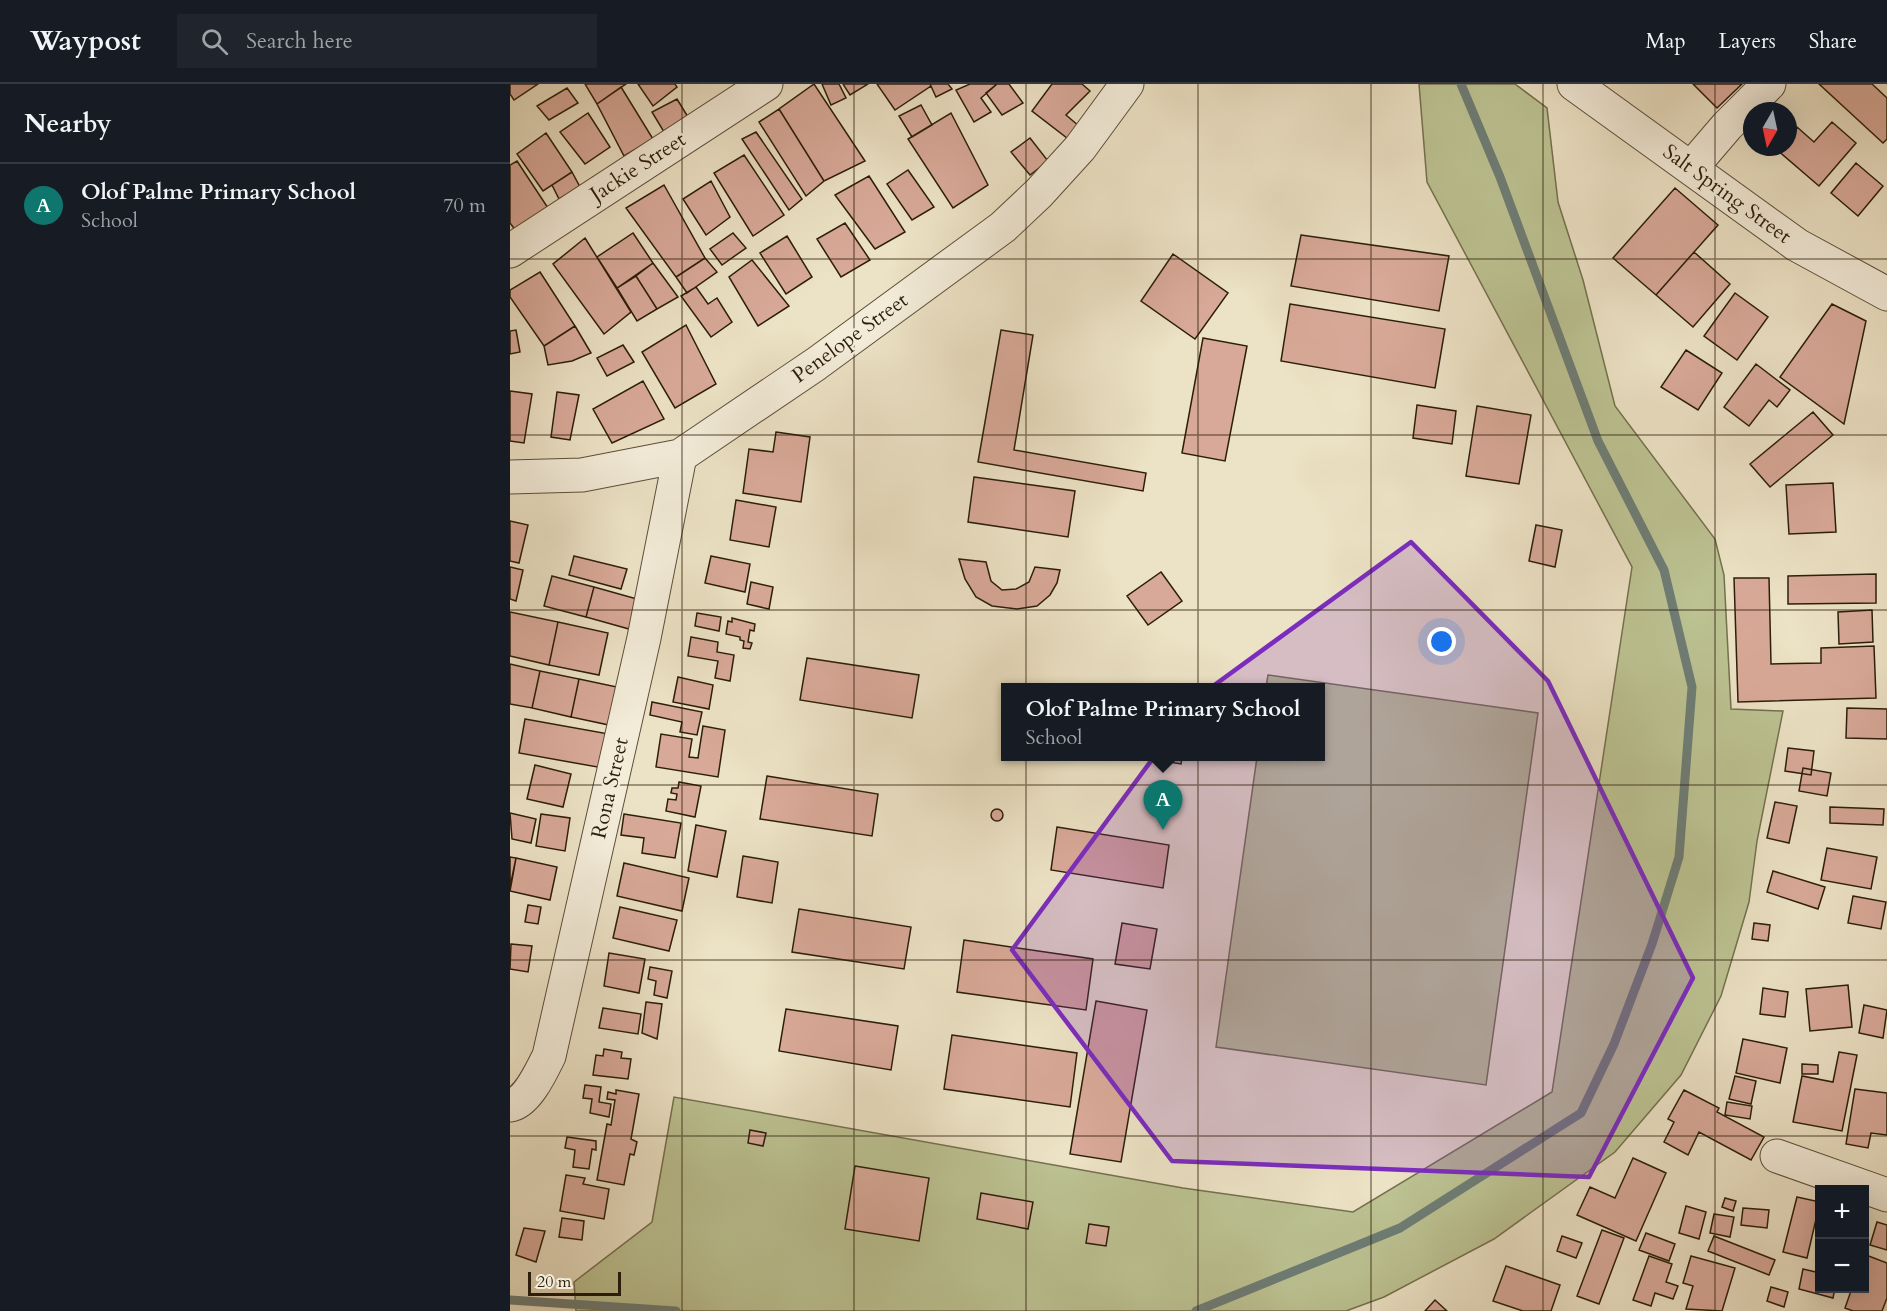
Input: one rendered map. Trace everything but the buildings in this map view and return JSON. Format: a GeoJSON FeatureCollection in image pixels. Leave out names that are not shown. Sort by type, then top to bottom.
{"type":"FeatureCollection","features":[{"type":"Feature","properties":{"kind":"street","name":"Jackie Street"},"geometry":{"type":"LineString","coordinates":[[510,251],[766,84]]}},
{"type":"Feature","properties":{"kind":"street","name":"Penelope Street"},"geometry":{"type":"LineString","coordinates":[[510,477],[582,475],[680,456],[816,364],[1002,227],[1039,193],[1080,148],[1127,84]]}},
{"type":"Feature","properties":{"kind":"street","name":"Salt Spring Street"},"geometry":{"type":"LineString","coordinates":[[1574,84],[1797,244],[1887,294]]}},
{"type":"Feature","properties":{"kind":"street"},"geometry":{"type":"LineString","coordinates":[[1691,168],[1727,126],[1769,84]]}},
{"type":"Feature","properties":{"kind":"street","name":"Rona Street"},"geometry":{"type":"LineString","coordinates":[[510,1105],[515,1105],[537,1081],[549,1056],[644,638],[680,456]]}},
{"type":"Feature","properties":{"kind":"street"},"geometry":{"type":"LineString","coordinates":[[1777,1156],[1887,1196]]}},
{"type":"Feature","properties":{"kind":"highlighted area"},"geometry":{"type":"Polygon","coordinates":[[[1411,542],[1548,681],[1693,978],[1589,1177],[1172,1161],[1012,950],[1198,697],[1411,542]]]}},
{"type":"Feature","properties":{"kind":"green space"},"geometry":{"type":"Polygon","coordinates":[[[1419,84],[1515,84],[1547,108],[1558,202],[1583,280],[1615,406],[1715,539],[1724,575],[1731,709],[1783,711],[1757,841],[1749,902],[1721,996],[1681,1075],[1615,1152],[1494,1239],[1384,1297],[1346,1311],[576,1311],[574,1282],[652,1222],[674,1097],[1183,1188],[1353,1212],[1552,1092],[1632,567],[1427,182],[1419,84]]]}},
{"type":"Feature","properties":{"kind":"green space"},"geometry":{"type":"Polygon","coordinates":[[[1268,675],[1325,683],[1267,683],[1268,675]]]}},
{"type":"Feature","properties":{"kind":"green space"},"geometry":{"type":"Polygon","coordinates":[[[1325,683],[1538,713],[1486,1085],[1216,1047],[1256,761],[1325,761],[1325,683]]]}},
{"type":"Feature","properties":{"kind":"waterway"},"geometry":{"type":"LineString","coordinates":[[1196,1311],[1400,1228],[1581,1113],[1614,1044],[1652,944],[1679,857],[1692,687],[1664,570],[1598,441],[1500,177],[1461,84]]}},
{"type":"Feature","properties":{"kind":"waterway"},"geometry":{"type":"LineString","coordinates":[[510,1300],[676,1311]]}},
{"type":"Feature","properties":{"kind":"place","name":"Olof Palme Primary School"},"geometry":{"type":"Point","coordinates":[1163,830]}}]}
